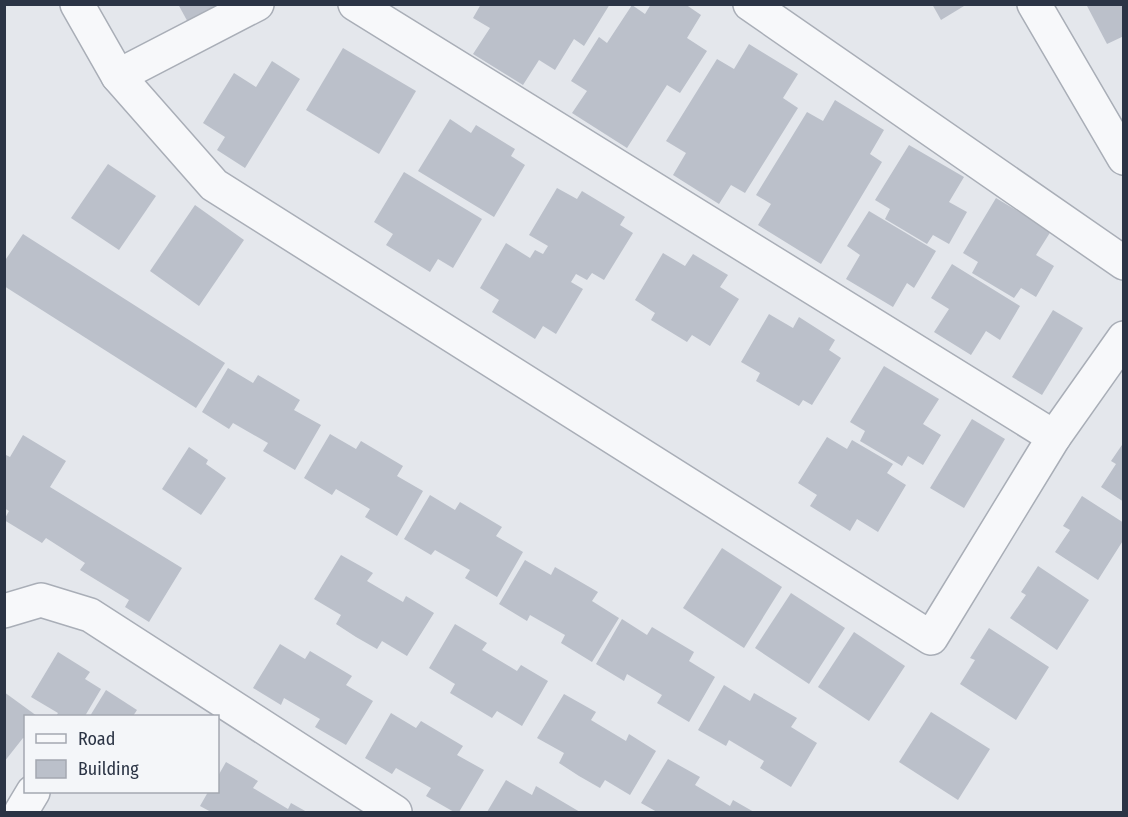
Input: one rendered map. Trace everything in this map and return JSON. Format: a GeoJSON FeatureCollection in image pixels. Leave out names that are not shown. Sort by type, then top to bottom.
{"type":"FeatureCollection","features":[{"type":"Feature","properties":{"kind":"street"},"geometry":{"type":"LineString","coordinates":[[77,4],[118,76],[214,185],[931,638],[1054,437],[1124,338]]}},
{"type":"Feature","properties":{"kind":"street"},"geometry":{"type":"LineString","coordinates":[[118,76],[257,4]]}},
{"type":"Feature","properties":{"kind":"street"},"geometry":{"type":"LineString","coordinates":[[355,4],[1054,437]]}},
{"type":"Feature","properties":{"kind":"street"},"geometry":{"type":"LineString","coordinates":[[750,4],[1124,263]]}},
{"type":"Feature","properties":{"kind":"street"},"geometry":{"type":"LineString","coordinates":[[1034,4],[1124,158]]}},
{"type":"Feature","properties":{"kind":"street"},"geometry":{"type":"LineString","coordinates":[[4,612],[40,600],[90,615],[395,813]]}},
{"type":"Feature","properties":{"kind":"street"},"geometry":{"type":"LineString","coordinates":[[21,813],[32,793]]}},
{"type":"Feature","properties":{"kind":"street"},"geometry":{"type":"LineString","coordinates":[[4,807],[12,813]]}},
{"type":"Feature","properties":{"kind":"building"},"geometry":{"type":"Polygon","coordinates":[[[178,4],[231,4],[190,26],[178,4]]]}},
{"type":"Feature","properties":{"kind":"building"},"geometry":{"type":"Polygon","coordinates":[[[481,4],[610,4],[584,46],[574,39],[555,70],[539,60],[523,85],[473,54],[490,28],[473,18],[481,4]]]}},
{"type":"Feature","properties":{"kind":"building"},"geometry":{"type":"Polygon","coordinates":[[[651,4],[685,4],[701,15],[687,38],[707,51],[680,93],[667,85],[627,148],[572,113],[587,91],[571,81],[599,37],[607,43],[632,5],[645,14],[651,4]]]}},
{"type":"Feature","properties":{"kind":"building"},"geometry":{"type":"Polygon","coordinates":[[[932,4],[963,4],[964,6],[941,20],[932,4]]]}},
{"type":"Feature","properties":{"kind":"building"},"geometry":{"type":"Polygon","coordinates":[[[1086,4],[1124,4],[1124,36],[1107,44],[1086,4]]]}},
{"type":"Feature","properties":{"kind":"building"},"geometry":{"type":"Polygon","coordinates":[[[749,44],[798,74],[783,98],[798,108],[745,193],[731,185],[719,204],[673,175],[686,153],[666,141],[717,59],[734,69],[749,44]]]}},
{"type":"Feature","properties":{"kind":"building"},"geometry":{"type":"Polygon","coordinates":[[[343,48],[416,91],[379,154],[306,110],[343,48]]]}},
{"type":"Feature","properties":{"kind":"building"},"geometry":{"type":"Polygon","coordinates":[[[272,61],[300,79],[245,168],[217,150],[225,137],[203,123],[234,73],[256,87],[272,61]]]}},
{"type":"Feature","properties":{"kind":"building"},"geometry":{"type":"Polygon","coordinates":[[[835,100],[884,130],[870,154],[882,162],[821,264],[758,225],[771,204],[756,195],[807,112],[823,121],[835,100]]]}},
{"type":"Feature","properties":{"kind":"building"},"geometry":{"type":"Polygon","coordinates":[[[450,119],[471,133],[476,125],[515,149],[511,156],[525,165],[494,217],[418,171],[450,119]]]}},
{"type":"Feature","properties":{"kind":"building"},"geometry":{"type":"Polygon","coordinates":[[[909,145],[964,177],[949,202],[967,212],[949,244],[933,235],[927,244],[885,219],[890,209],[875,200],[909,145]]]}},
{"type":"Feature","properties":{"kind":"building"},"geometry":{"type":"Polygon","coordinates":[[[108,164],[156,196],[119,250],[71,218],[108,164]]]}},
{"type":"Feature","properties":{"kind":"building"},"geometry":{"type":"Polygon","coordinates":[[[404,172],[482,219],[453,268],[438,259],[430,272],[386,245],[393,234],[374,222],[404,172]]]}},
{"type":"Feature","properties":{"kind":"building"},"geometry":{"type":"Polygon","coordinates":[[[557,188],[577,199],[582,191],[625,217],[620,225],[633,233],[604,280],[592,273],[587,280],[576,274],[571,282],[583,289],[556,334],[543,326],[535,339],[492,312],[499,300],[480,288],[506,243],[530,258],[535,250],[543,254],[548,246],[529,235],[557,188]]]}},
{"type":"Feature","properties":{"kind":"building"},"geometry":{"type":"Polygon","coordinates":[[[996,198],[1051,231],[1036,255],[1054,266],[1036,297],[1021,288],[1014,298],[972,273],[978,262],[963,253],[996,198]]]}},
{"type":"Feature","properties":{"kind":"building"},"geometry":{"type":"Polygon","coordinates":[[[195,205],[244,240],[199,306],[150,271],[195,205]]]}},
{"type":"Feature","properties":{"kind":"building"},"geometry":{"type":"Polygon","coordinates":[[[869,211],[936,251],[914,288],[907,283],[893,307],[846,279],[860,255],[847,246],[869,211]]]}},
{"type":"Feature","properties":{"kind":"building"},"geometry":{"type":"Polygon","coordinates":[[[23,234],[225,363],[196,408],[4,286],[4,262],[23,234]]]}},
{"type":"Feature","properties":{"kind":"building"},"geometry":{"type":"Polygon","coordinates":[[[663,253],[685,266],[693,254],[728,275],[720,287],[739,299],[710,346],[692,335],[687,342],[651,320],[655,313],[635,300],[663,253]]]}},
{"type":"Feature","properties":{"kind":"building"},"geometry":{"type":"Polygon","coordinates":[[[952,264],[1020,306],[1000,340],[986,331],[971,355],[934,332],[949,309],[931,298],[952,264]]]}},
{"type":"Feature","properties":{"kind":"building"},"geometry":{"type":"Polygon","coordinates":[[[1053,310],[1083,328],[1042,395],[1012,377],[1053,310]]]}},
{"type":"Feature","properties":{"kind":"building"},"geometry":{"type":"Polygon","coordinates":[[[769,314],[793,328],[799,317],[835,340],[829,350],[841,358],[812,405],[803,400],[799,406],[756,381],[760,373],[741,362],[769,314]]]}},
{"type":"Feature","properties":{"kind":"building"},"geometry":{"type":"Polygon","coordinates":[[[884,366],[939,399],[923,424],[941,435],[923,465],[908,456],[902,466],[860,441],[865,431],[850,422],[884,366]]]}},
{"type":"Feature","properties":{"kind":"building"},"geometry":{"type":"Polygon","coordinates":[[[228,368],[253,383],[258,375],[300,400],[294,410],[321,425],[295,470],[263,451],[268,443],[233,423],[229,429],[202,412],[228,368]]]}},
{"type":"Feature","properties":{"kind":"building"},"geometry":{"type":"Polygon","coordinates":[[[972,419],[1005,439],[964,508],[930,488],[972,419]]]}},
{"type":"Feature","properties":{"kind":"building"},"geometry":{"type":"Polygon","coordinates":[[[330,434],[356,449],[361,441],[403,466],[397,476],[423,491],[397,536],[365,517],[370,509],[336,489],[332,495],[304,478],[330,434]]]}},
{"type":"Feature","properties":{"kind":"building"},"geometry":{"type":"Polygon","coordinates":[[[23,435],[66,461],[50,487],[182,568],[149,622],[125,607],[129,600],[80,570],[85,563],[46,538],[42,543],[4,520],[9,511],[4,508],[4,454],[10,457],[23,435]]]}},
{"type":"Feature","properties":{"kind":"building"},"geometry":{"type":"Polygon","coordinates":[[[827,437],[847,449],[852,440],[893,464],[887,473],[906,485],[878,532],[857,519],[850,531],[810,506],[817,495],[798,483],[827,437]]]}},
{"type":"Feature","properties":{"kind":"building"},"geometry":{"type":"Polygon","coordinates":[[[1124,442],[1124,502],[1101,487],[1116,464],[1111,461],[1124,442]]]}},
{"type":"Feature","properties":{"kind":"building"},"geometry":{"type":"Polygon","coordinates":[[[189,447],[208,460],[206,464],[226,478],[201,515],[162,489],[189,447]]]}},
{"type":"Feature","properties":{"kind":"building"},"geometry":{"type":"Polygon","coordinates":[[[430,495],[455,510],[460,502],[502,527],[496,536],[523,552],[497,597],[465,578],[470,570],[435,550],[431,555],[404,539],[430,495]]]}},
{"type":"Feature","properties":{"kind":"building"},"geometry":{"type":"Polygon","coordinates":[[[1082,496],[1124,523],[1124,539],[1098,580],[1055,552],[1070,530],[1063,526],[1082,496]]]}},
{"type":"Feature","properties":{"kind":"building"},"geometry":{"type":"Polygon","coordinates":[[[722,548],[782,587],[744,648],[683,608],[722,548]]]}},
{"type":"Feature","properties":{"kind":"building"},"geometry":{"type":"Polygon","coordinates":[[[341,555],[373,573],[367,581],[403,602],[406,596],[434,613],[407,656],[382,641],[377,649],[356,637],[336,624],[341,615],[314,599],[341,555]]]}},
{"type":"Feature","properties":{"kind":"building"},"geometry":{"type":"Polygon","coordinates":[[[525,560],[551,575],[555,567],[598,592],[592,601],[619,618],[592,662],[561,643],[565,635],[530,615],[527,621],[499,604],[525,560]]]}},
{"type":"Feature","properties":{"kind":"building"},"geometry":{"type":"Polygon","coordinates":[[[1038,566],[1089,600],[1057,650],[1010,618],[1026,595],[1021,592],[1038,566]]]}},
{"type":"Feature","properties":{"kind":"building"},"geometry":{"type":"Polygon","coordinates":[[[791,593],[845,628],[809,684],[755,648],[791,593]]]}},
{"type":"Feature","properties":{"kind":"building"},"geometry":{"type":"Polygon","coordinates":[[[622,619],[647,635],[652,627],[694,652],[689,661],[715,677],[689,722],[657,703],[662,695],[627,674],[624,681],[596,664],[622,619]]]}},
{"type":"Feature","properties":{"kind":"building"},"geometry":{"type":"Polygon","coordinates":[[[455,624],[487,643],[482,650],[517,671],[521,665],[548,681],[522,726],[497,711],[492,718],[450,693],[455,684],[429,668],[455,624]]]}},
{"type":"Feature","properties":{"kind":"building"},"geometry":{"type":"Polygon","coordinates":[[[989,628],[1049,667],[1016,720],[960,684],[975,660],[970,658],[989,628]]]}},
{"type":"Feature","properties":{"kind":"building"},"geometry":{"type":"Polygon","coordinates":[[[854,632],[905,666],[869,721],[818,687],[854,632]]]}},
{"type":"Feature","properties":{"kind":"building"},"geometry":{"type":"Polygon","coordinates":[[[280,644],[305,659],[310,651],[352,676],[346,685],[373,701],[346,745],[315,727],[320,719],[284,698],[281,705],[253,688],[280,644]]]}},
{"type":"Feature","properties":{"kind":"building"},"geometry":{"type":"Polygon","coordinates":[[[58,652],[90,672],[85,679],[101,689],[86,715],[57,715],[58,713],[31,697],[58,652]]]}},
{"type":"Feature","properties":{"kind":"building"},"geometry":{"type":"Polygon","coordinates":[[[724,685],[750,701],[754,693],[797,718],[791,727],[817,743],[791,787],[760,768],[764,761],[729,740],[726,746],[698,730],[724,685]]]}},
{"type":"Feature","properties":{"kind":"building"},"geometry":{"type":"Polygon","coordinates":[[[106,690],[137,710],[134,715],[91,715],[106,690]]]}},
{"type":"Feature","properties":{"kind":"building"},"geometry":{"type":"Polygon","coordinates":[[[4,692],[36,715],[24,715],[24,738],[4,762],[4,692]]]}},
{"type":"Feature","properties":{"kind":"building"},"geometry":{"type":"Polygon","coordinates":[[[564,694],[596,712],[591,720],[626,741],[629,734],[656,751],[630,795],[605,780],[600,788],[579,776],[559,763],[564,753],[537,738],[564,694]]]}},
{"type":"Feature","properties":{"kind":"building"},"geometry":{"type":"Polygon","coordinates":[[[931,712],[990,749],[958,800],[899,762],[931,712]]]}},
{"type":"Feature","properties":{"kind":"building"},"geometry":{"type":"Polygon","coordinates":[[[391,713],[416,728],[421,721],[463,746],[457,755],[484,770],[459,812],[454,812],[426,796],[431,788],[396,768],[392,774],[365,758],[391,713]]]}},
{"type":"Feature","properties":{"kind":"building"},"geometry":{"type":"Polygon","coordinates":[[[668,759],[700,777],[695,785],[730,806],[733,800],[754,812],[657,812],[641,803],[668,759]]]}},
{"type":"Feature","properties":{"kind":"building"},"geometry":{"type":"Polygon","coordinates":[[[226,762],[258,781],[253,788],[288,809],[291,803],[307,812],[211,812],[200,806],[207,793],[219,793],[219,774],[226,762]]]}},
{"type":"Feature","properties":{"kind":"building"},"geometry":{"type":"Polygon","coordinates":[[[506,780],[532,795],[536,786],[580,812],[487,812],[506,780]]]}}]}
